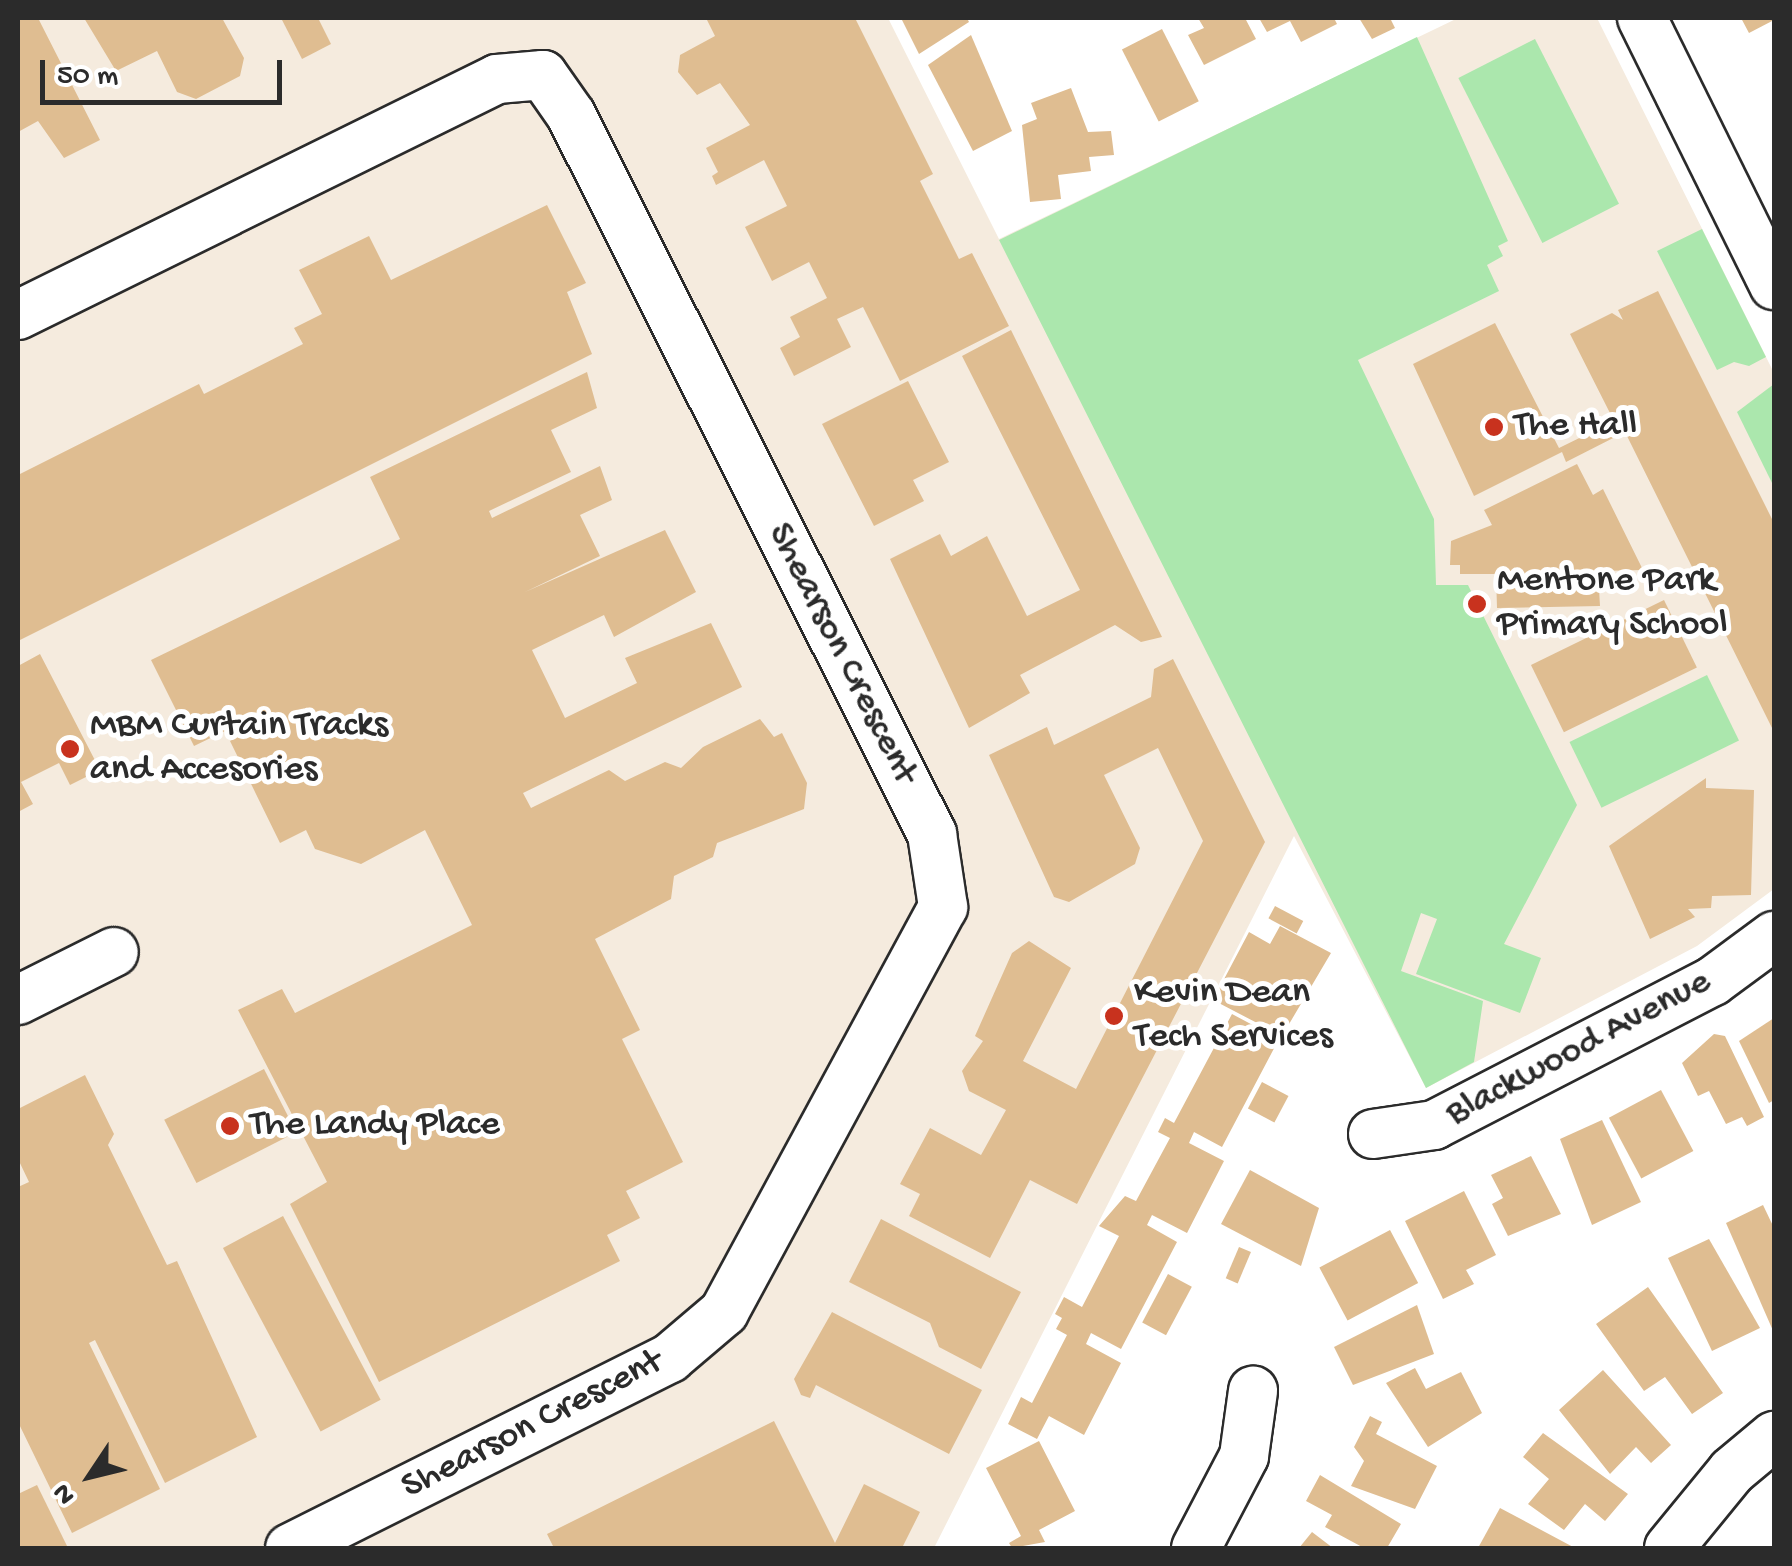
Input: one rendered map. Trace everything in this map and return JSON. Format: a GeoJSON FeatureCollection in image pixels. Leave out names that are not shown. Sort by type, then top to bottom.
{"type":"FeatureCollection","features":[{"type":"Feature","properties":{"kind":"street"},"geometry":{"type":"LineString","coordinates":[[1642,18],[1774,284]]}},
{"type":"Feature","properties":{"kind":"street","name":"Shearson Crescent"},"geometry":{"type":"LineString","coordinates":[[18,315],[497,79],[543,75],[572,115],[932,834],[942,907],[724,1312],[670,1358],[290,1548]]}},
{"type":"Feature","properties":{"kind":"street","name":"Blackwood Avenue"},"geometry":{"type":"LineString","coordinates":[[1373,1134],[1434,1125],[1713,981],[1774,936]]}},
{"type":"Feature","properties":{"kind":"street"},"geometry":{"type":"LineString","coordinates":[[18,1000],[114,952]]}},
{"type":"Feature","properties":{"kind":"street"},"geometry":{"type":"LineString","coordinates":[[1196,1548],[1244,1456],[1253,1391]]}},
{"type":"Feature","properties":{"kind":"street"},"geometry":{"type":"LineString","coordinates":[[1669,1548],[1732,1472],[1774,1436]]}},
{"type":"Feature","properties":{"kind":"shaded area"},"geometry":{"type":"Polygon","coordinates":[[[18,18],[888,18],[999,239],[1458,18],[1597,18],[1774,373],[1774,889],[1697,946],[1426,1088],[1294,836],[934,1548],[18,1548],[18,18]]]}},
{"type":"Feature","properties":{"kind":"green space"},"geometry":{"type":"Polygon","coordinates":[[[1417,37],[1508,241],[1498,246],[1503,256],[1487,265],[1499,291],[1358,360],[1434,519],[1436,585],[1468,585],[1577,805],[1504,944],[1541,958],[1520,1013],[1416,974],[1437,919],[1421,913],[1401,971],[1483,1001],[1474,1062],[1426,1088],[999,240],[1417,37]]]}},
{"type":"Feature","properties":{"kind":"green space"},"geometry":{"type":"Polygon","coordinates":[[[1535,39],[1619,204],[1542,243],[1458,78],[1535,39]]]}},
{"type":"Feature","properties":{"kind":"green space"},"geometry":{"type":"Polygon","coordinates":[[[1702,229],[1766,357],[1749,366],[1734,362],[1717,370],[1657,251],[1702,229]]]}},
{"type":"Feature","properties":{"kind":"green space"},"geometry":{"type":"Polygon","coordinates":[[[1774,384],[1774,487],[1737,412],[1774,384]]]}},
{"type":"Feature","properties":{"kind":"green space"},"geometry":{"type":"Polygon","coordinates":[[[1707,675],[1739,741],[1601,808],[1569,742],[1707,675]]]}},
{"type":"Feature","properties":{"kind":"building"},"geometry":{"type":"Polygon","coordinates":[[[18,18],[38,18],[100,140],[64,158],[38,121],[18,132],[18,18]]]}},
{"type":"Feature","properties":{"kind":"building"},"geometry":{"type":"Polygon","coordinates":[[[84,18],[222,18],[244,58],[240,76],[196,99],[177,92],[157,51],[116,71],[84,18]]]}},
{"type":"Feature","properties":{"kind":"building"},"geometry":{"type":"Polygon","coordinates":[[[281,18],[318,18],[331,44],[302,59],[281,18]]]}},
{"type":"Feature","properties":{"kind":"building"},"geometry":{"type":"Polygon","coordinates":[[[706,18],[855,18],[933,174],[920,181],[959,259],[972,253],[1009,326],[900,381],[863,307],[837,319],[851,347],[794,376],[780,348],[800,337],[790,317],[827,298],[809,262],[772,281],[745,227],[787,206],[764,160],[716,185],[712,176],[718,172],[706,148],[750,125],[720,83],[697,95],[678,72],[680,55],[715,36],[706,18]]]}},
{"type":"Feature","properties":{"kind":"building"},"geometry":{"type":"Polygon","coordinates":[[[901,18],[967,18],[969,22],[919,54],[901,18]]]}},
{"type":"Feature","properties":{"kind":"building"},"geometry":{"type":"Polygon","coordinates":[[[1198,18],[1245,18],[1256,39],[1204,65],[1188,35],[1204,28],[1198,18]]]}},
{"type":"Feature","properties":{"kind":"building"},"geometry":{"type":"Polygon","coordinates":[[[1259,18],[1334,18],[1337,24],[1301,42],[1290,21],[1267,32],[1259,18]]]}},
{"type":"Feature","properties":{"kind":"building"},"geometry":{"type":"Polygon","coordinates":[[[1359,18],[1390,18],[1395,28],[1372,39],[1359,18]]]}},
{"type":"Feature","properties":{"kind":"building"},"geometry":{"type":"Polygon","coordinates":[[[1741,18],[1774,18],[1774,20],[1749,33],[1741,18]]]}},
{"type":"Feature","properties":{"kind":"building"},"geometry":{"type":"Polygon","coordinates":[[[1162,29],[1199,101],[1159,122],[1122,49],[1162,29]]]}},
{"type":"Feature","properties":{"kind":"building"},"geometry":{"type":"Polygon","coordinates":[[[971,35],[1012,131],[973,151],[928,65],[971,35]]]}},
{"type":"Feature","properties":{"kind":"building"},"geometry":{"type":"Polygon","coordinates":[[[1071,88],[1088,132],[1111,131],[1114,155],[1089,157],[1091,171],[1058,175],[1061,199],[1030,202],[1022,125],[1037,119],[1031,103],[1071,88]]]}},
{"type":"Feature","properties":{"kind":"building"},"geometry":{"type":"Polygon","coordinates":[[[547,205],[586,283],[567,292],[592,354],[18,641],[18,475],[199,384],[204,394],[303,344],[294,328],[322,314],[299,270],[369,236],[391,280],[547,205]]]}},
{"type":"Feature","properties":{"kind":"building"},"geometry":{"type":"Polygon","coordinates":[[[1658,291],[1774,523],[1774,732],[1625,432],[1566,462],[1562,452],[1474,496],[1413,364],[1495,323],[1559,448],[1614,421],[1570,334],[1612,313],[1623,320],[1618,310],[1658,291]]]}},
{"type":"Feature","properties":{"kind":"building"},"geometry":{"type":"Polygon","coordinates":[[[1011,330],[1162,637],[1141,642],[1115,625],[1020,675],[1030,693],[969,728],[890,559],[940,534],[951,556],[987,536],[1027,616],[1080,590],[962,356],[1011,330]]]}},
{"type":"Feature","properties":{"kind":"building"},"geometry":{"type":"Polygon","coordinates":[[[587,372],[597,408],[551,430],[571,472],[489,511],[492,518],[600,466],[612,500],[580,515],[600,556],[525,592],[665,530],[696,592],[614,637],[604,615],[532,650],[565,718],[637,683],[625,658],[711,623],[742,687],[523,793],[531,808],[609,770],[625,781],[665,762],[681,768],[703,747],[760,719],[774,737],[782,733],[807,783],[804,809],[717,843],[713,857],[674,876],[671,899],[595,939],[640,1030],[622,1039],[683,1162],[626,1191],[640,1218],[607,1235],[620,1261],[379,1382],[290,1204],[327,1182],[238,1010],[282,989],[295,1013],[472,925],[425,830],[361,864],[315,849],[306,830],[280,843],[230,741],[254,729],[250,719],[194,746],[151,660],[400,539],[370,477],[587,372]]]}},
{"type":"Feature","properties":{"kind":"building"},"geometry":{"type":"Polygon","coordinates":[[[908,381],[949,462],[913,480],[924,501],[874,526],[822,424],[908,381]]]}},
{"type":"Feature","properties":{"kind":"building"},"geometry":{"type":"Polygon","coordinates":[[[1577,464],[1593,495],[1603,489],[1643,570],[1598,571],[1600,606],[1497,608],[1496,574],[1460,574],[1460,565],[1450,565],[1451,541],[1492,525],[1484,510],[1577,464]]]}},
{"type":"Feature","properties":{"kind":"building"},"geometry":{"type":"Polygon","coordinates":[[[1664,600],[1697,667],[1564,732],[1531,665],[1664,600]]]}},
{"type":"Feature","properties":{"kind":"building"},"geometry":{"type":"Polygon","coordinates":[[[40,654],[100,770],[70,785],[59,763],[21,782],[33,804],[18,812],[18,666],[40,654]]]}},
{"type":"Feature","properties":{"kind":"building"},"geometry":{"type":"Polygon","coordinates":[[[1173,659],[1265,842],[1077,1204],[1030,1180],[990,1258],[909,1216],[920,1194],[900,1184],[930,1128],[981,1155],[1006,1110],[969,1091],[962,1071],[983,1041],[975,1036],[1012,953],[1029,941],[1071,968],[1023,1061],[1076,1089],[1203,841],[1158,748],[1104,775],[1140,848],[1135,864],[1069,902],[1054,897],[989,755],[1047,727],[1054,745],[1151,697],[1154,669],[1173,659]]]}},
{"type":"Feature","properties":{"kind":"building"},"geometry":{"type":"Polygon","coordinates":[[[1706,778],[1706,788],[1754,790],[1751,895],[1712,896],[1711,908],[1688,909],[1695,917],[1650,939],[1609,846],[1706,778]]]}},
{"type":"Feature","properties":{"kind":"building"},"geometry":{"type":"Polygon","coordinates":[[[1275,906],[1303,921],[1297,933],[1268,918],[1275,906]]]}},
{"type":"Feature","properties":{"kind":"building"},"geometry":{"type":"Polygon","coordinates":[[[1280,926],[1331,953],[1282,1036],[1213,1000],[1249,932],[1270,944],[1280,926]]]}},
{"type":"Feature","properties":{"kind":"building"},"geometry":{"type":"Polygon","coordinates":[[[1232,1014],[1279,1039],[1222,1147],[1194,1132],[1189,1143],[1224,1161],[1187,1233],[1152,1215],[1147,1225],[1177,1242],[1121,1349],[1091,1333],[1086,1344],[1121,1363],[1084,1435],[1049,1416],[1037,1439],[1008,1424],[1021,1397],[1032,1403],[1067,1335],[1056,1329],[1062,1318],[1055,1314],[1064,1297],[1082,1307],[1119,1236],[1099,1226],[1125,1196],[1136,1201],[1170,1138],[1158,1132],[1165,1118],[1174,1123],[1232,1014]]]}},
{"type":"Feature","properties":{"kind":"building"},"geometry":{"type":"Polygon","coordinates":[[[1774,1018],[1774,1100],[1769,1103],[1739,1041],[1774,1018]]]}},
{"type":"Feature","properties":{"kind":"building"},"geometry":{"type":"Polygon","coordinates":[[[1714,1034],[1725,1036],[1764,1117],[1747,1126],[1742,1117],[1726,1124],[1709,1091],[1698,1096],[1682,1063],[1714,1034]]]}},
{"type":"Feature","properties":{"kind":"building","name":"The Landy Place"},"geometry":{"type":"Polygon","coordinates":[[[264,1069],[296,1132],[196,1183],[164,1120],[264,1069]]]}},
{"type":"Feature","properties":{"kind":"building"},"geometry":{"type":"Polygon","coordinates":[[[85,1075],[114,1134],[108,1145],[167,1265],[177,1261],[257,1437],[165,1483],[95,1340],[89,1343],[160,1489],[72,1533],[18,1422],[18,1187],[29,1182],[18,1159],[18,1109],[85,1075]]]}},
{"type":"Feature","properties":{"kind":"building"},"geometry":{"type":"Polygon","coordinates":[[[1262,1082],[1288,1096],[1274,1123],[1248,1108],[1262,1082]]]}},
{"type":"Feature","properties":{"kind":"building"},"geometry":{"type":"Polygon","coordinates":[[[1661,1090],[1693,1151],[1641,1179],[1609,1118],[1661,1090]]]}},
{"type":"Feature","properties":{"kind":"building"},"geometry":{"type":"Polygon","coordinates":[[[1602,1120],[1641,1202],[1592,1225],[1560,1139],[1602,1120]]]}},
{"type":"Feature","properties":{"kind":"building"},"geometry":{"type":"Polygon","coordinates":[[[1531,1156],[1561,1214],[1508,1236],[1492,1204],[1503,1198],[1491,1175],[1531,1156]]]}},
{"type":"Feature","properties":{"kind":"building"},"geometry":{"type":"Polygon","coordinates":[[[1250,1170],[1319,1208],[1301,1266],[1221,1224],[1250,1170]]]}},
{"type":"Feature","properties":{"kind":"building"},"geometry":{"type":"Polygon","coordinates":[[[1464,1191],[1496,1255],[1466,1270],[1474,1284],[1443,1299],[1405,1221],[1464,1191]]]}},
{"type":"Feature","properties":{"kind":"building"},"geometry":{"type":"Polygon","coordinates":[[[1763,1205],[1774,1228],[1774,1333],[1726,1223],[1763,1205]]]}},
{"type":"Feature","properties":{"kind":"building"},"geometry":{"type":"Polygon","coordinates":[[[283,1216],[381,1400],[321,1432],[223,1248],[283,1216]]]}},
{"type":"Feature","properties":{"kind":"building"},"geometry":{"type":"Polygon","coordinates":[[[881,1219],[1021,1292],[981,1369],[939,1347],[930,1323],[849,1282],[881,1219]]]}},
{"type":"Feature","properties":{"kind":"building"},"geometry":{"type":"Polygon","coordinates":[[[1390,1230],[1418,1283],[1348,1321],[1319,1268],[1390,1230]]]}},
{"type":"Feature","properties":{"kind":"building"},"geometry":{"type":"Polygon","coordinates":[[[1709,1239],[1760,1328],[1712,1351],[1668,1258],[1709,1239]]]}},
{"type":"Feature","properties":{"kind":"building"},"geometry":{"type":"Polygon","coordinates":[[[1239,1247],[1251,1252],[1238,1283],[1226,1278],[1239,1247]]]}},
{"type":"Feature","properties":{"kind":"building"},"geometry":{"type":"Polygon","coordinates":[[[1168,1274],[1192,1287],[1166,1335],[1142,1323],[1168,1274]]]}},
{"type":"Feature","properties":{"kind":"building"},"geometry":{"type":"Polygon","coordinates":[[[1648,1287],[1723,1393],[1692,1414],[1665,1377],[1644,1391],[1596,1324],[1648,1287]]]}},
{"type":"Feature","properties":{"kind":"building"},"geometry":{"type":"Polygon","coordinates":[[[1417,1305],[1434,1354],[1353,1385],[1334,1347],[1417,1305]]]}},
{"type":"Feature","properties":{"kind":"building"},"geometry":{"type":"Polygon","coordinates":[[[832,1312],[982,1390],[949,1454],[816,1385],[810,1398],[801,1395],[794,1379],[832,1312]]]}},
{"type":"Feature","properties":{"kind":"building"},"geometry":{"type":"Polygon","coordinates":[[[1415,1368],[1426,1389],[1461,1372],[1482,1413],[1428,1447],[1386,1383],[1415,1368]]]}},
{"type":"Feature","properties":{"kind":"building"},"geometry":{"type":"Polygon","coordinates":[[[1603,1370],[1671,1445],[1651,1463],[1636,1447],[1610,1474],[1559,1410],[1603,1370]]]}},
{"type":"Feature","properties":{"kind":"building"},"geometry":{"type":"Polygon","coordinates":[[[1370,1416],[1382,1422],[1376,1434],[1437,1466],[1415,1509],[1351,1486],[1364,1461],[1354,1447],[1370,1416]]]}},
{"type":"Feature","properties":{"kind":"building"},"geometry":{"type":"Polygon","coordinates":[[[774,1421],[835,1543],[864,1484],[920,1512],[902,1548],[554,1548],[547,1534],[774,1421]]]}},
{"type":"Feature","properties":{"kind":"building"},"geometry":{"type":"Polygon","coordinates":[[[1543,1433],[1628,1494],[1605,1521],[1585,1504],[1564,1530],[1528,1504],[1549,1479],[1523,1457],[1543,1433]]]}},
{"type":"Feature","properties":{"kind":"building"},"geometry":{"type":"Polygon","coordinates":[[[1039,1441],[1075,1511],[1039,1530],[1045,1542],[1012,1548],[1009,1543],[1021,1536],[986,1468],[1039,1441]]]}},
{"type":"Feature","properties":{"kind":"building"},"geometry":{"type":"Polygon","coordinates":[[[1320,1475],[1401,1524],[1387,1548],[1364,1548],[1325,1527],[1332,1515],[1306,1501],[1320,1475]]]}},
{"type":"Feature","properties":{"kind":"building"},"geometry":{"type":"Polygon","coordinates":[[[37,1485],[68,1548],[18,1548],[18,1494],[37,1485]]]}},
{"type":"Feature","properties":{"kind":"building"},"geometry":{"type":"Polygon","coordinates":[[[1500,1508],[1575,1548],[1478,1548],[1500,1508]]]}},
{"type":"Feature","properties":{"kind":"building"},"geometry":{"type":"Polygon","coordinates":[[[1312,1532],[1333,1548],[1299,1548],[1312,1532]]]}},
{"type":"Feature","properties":{"kind":"place","name":"The Hall"},"geometry":{"type":"Point","coordinates":[1494,427]}},
{"type":"Feature","properties":{"kind":"place","name":"Mentone Park Primary School"},"geometry":{"type":"Point","coordinates":[1477,604]}},
{"type":"Feature","properties":{"kind":"place","name":"MBM Curtain Tracks and Accesories"},"geometry":{"type":"Point","coordinates":[70,749]}},
{"type":"Feature","properties":{"kind":"place","name":"Kevin Dean Tech Services"},"geometry":{"type":"Point","coordinates":[1114,1016]}},
{"type":"Feature","properties":{"kind":"place","name":"The Landy Place"},"geometry":{"type":"Point","coordinates":[230,1126]}}]}
